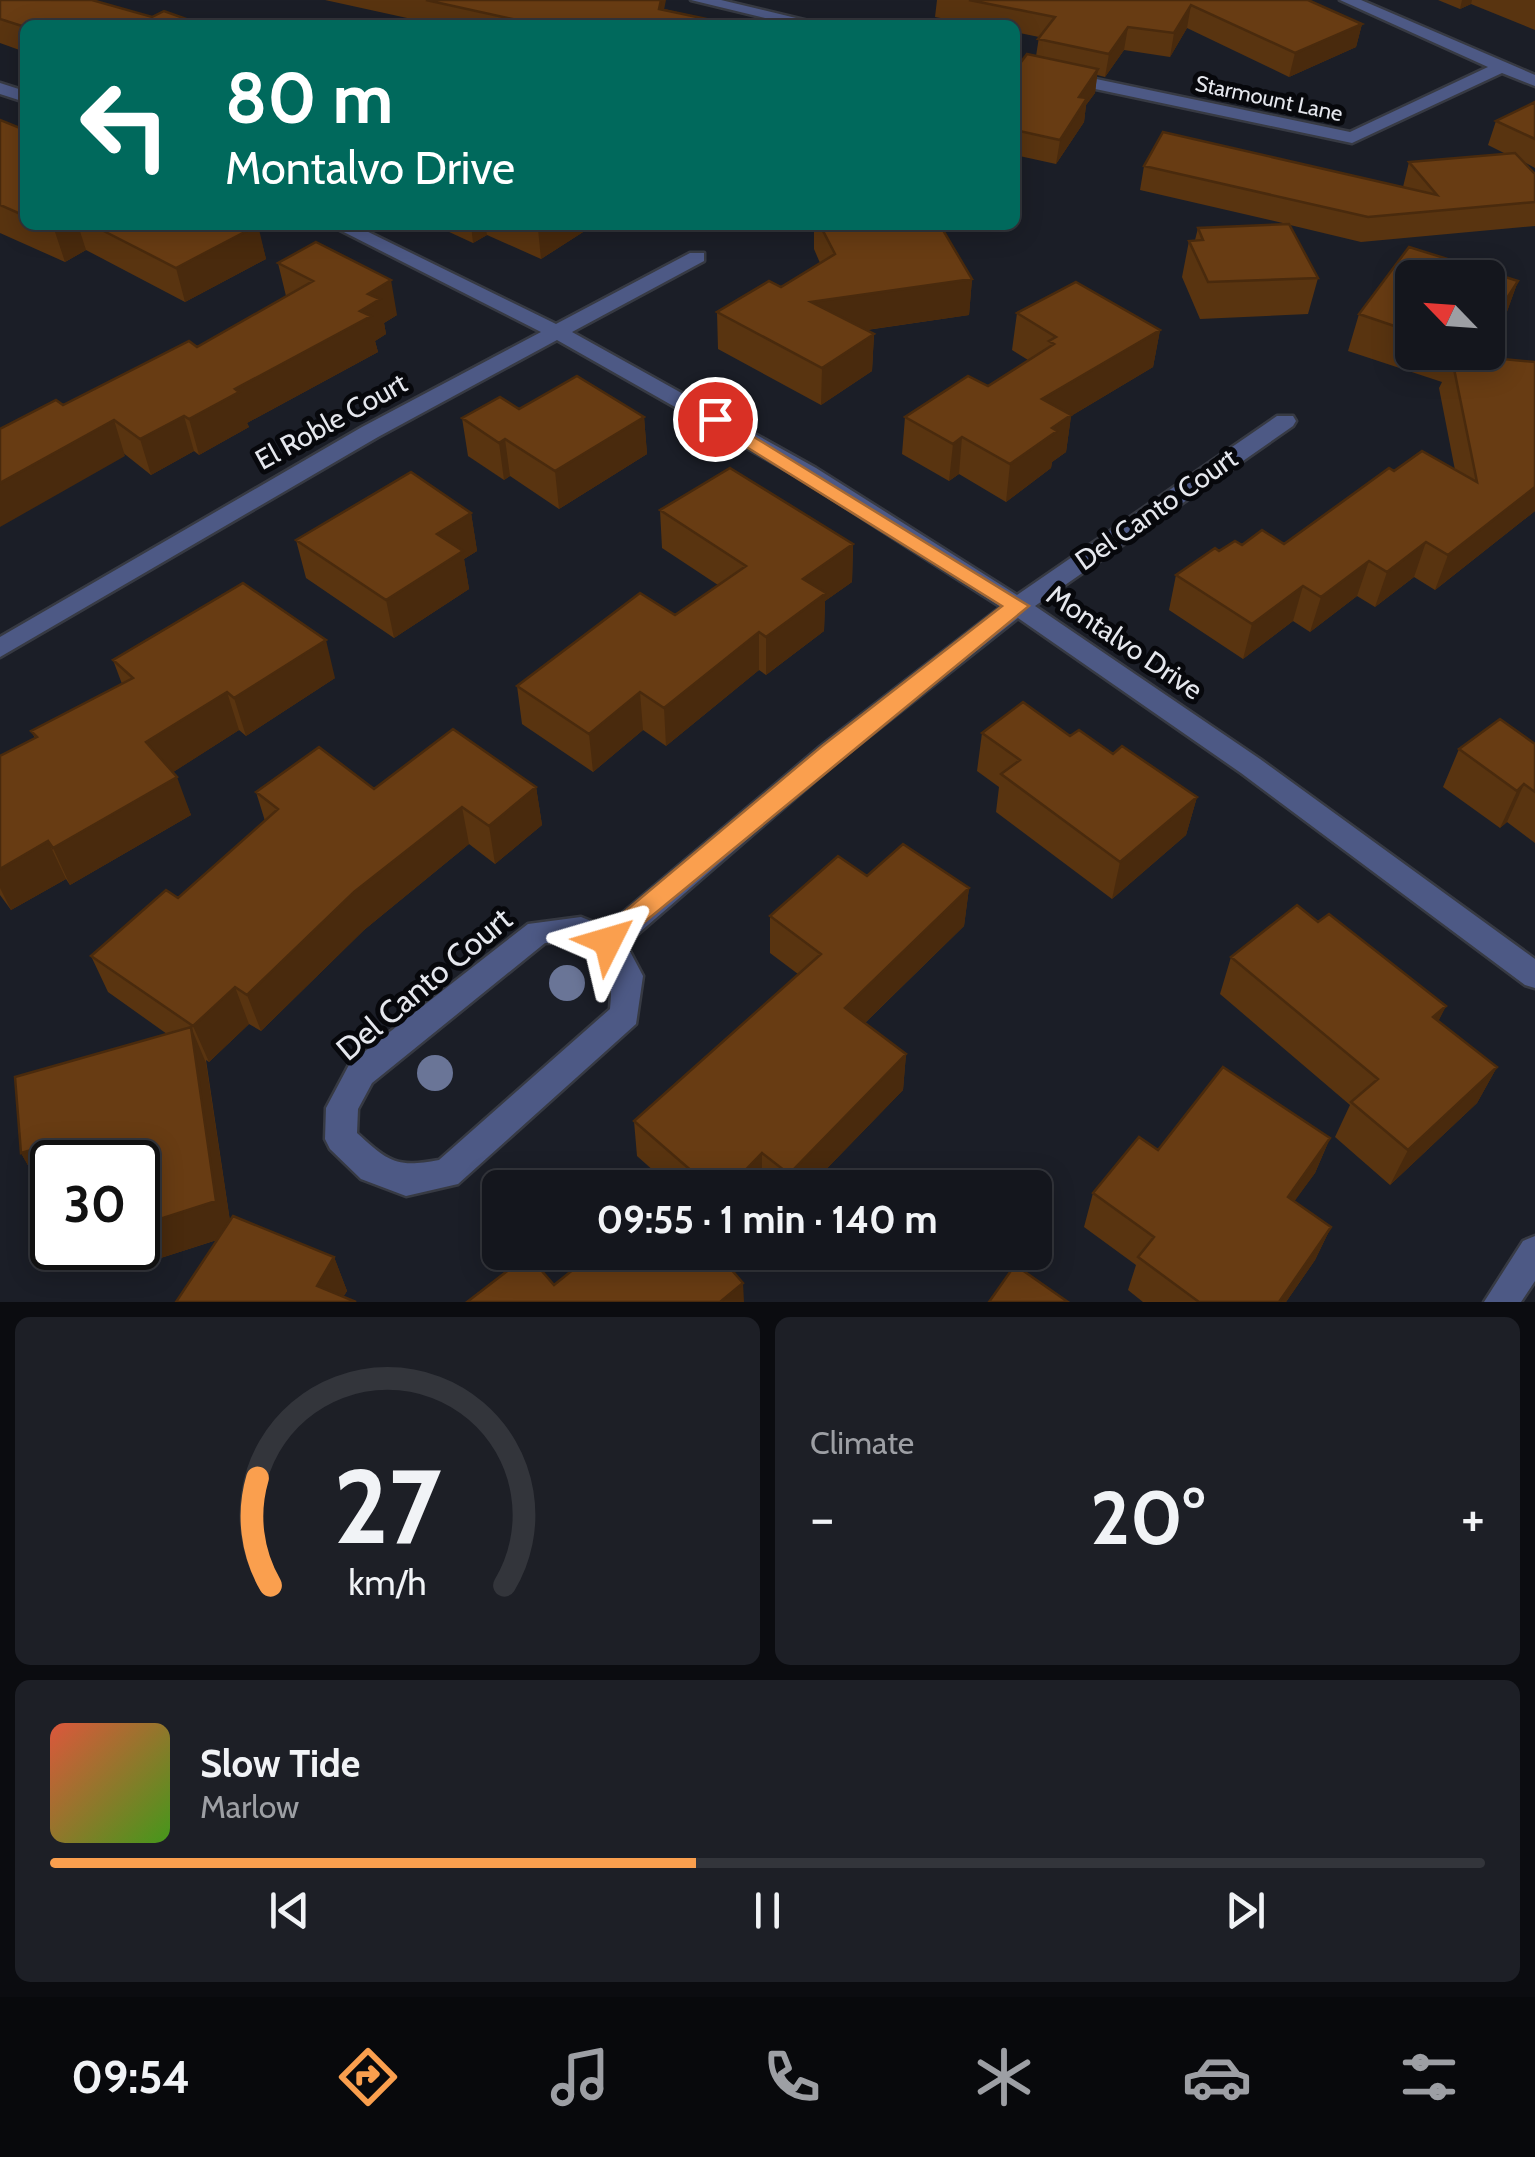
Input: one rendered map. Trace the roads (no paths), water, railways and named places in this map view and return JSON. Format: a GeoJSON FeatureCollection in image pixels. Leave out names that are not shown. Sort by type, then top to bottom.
{"type":"FeatureCollection","features":[{"type":"Feature","properties":{"kind":"street"},"geometry":{"type":"LineString","coordinates":[[699,0],[793,20]]}},
{"type":"Feature","properties":{"kind":"street"},"geometry":{"type":"LineString","coordinates":[[1348,0],[1535,81]]}},
{"type":"Feature","properties":{"kind":"street","name":"Starmount Lane"},"geometry":{"type":"LineString","coordinates":[[1020,68],[1352,138],[1502,66]]}},
{"type":"Feature","properties":{"kind":"street","name":"Montalvo Drive"},"geometry":{"type":"LineString","coordinates":[[349,230],[556,331],[748,438],[1018,606],[1216,741],[1535,976]]}},
{"type":"Feature","properties":{"kind":"street","name":"El Roble Court"},"geometry":{"type":"LineString","coordinates":[[0,648],[353,441],[697,257]]}},
{"type":"Feature","properties":{"kind":"street","name":"Del Canto Court"},"geometry":{"type":"LineString","coordinates":[[608,941],[830,753],[1018,606],[1286,421]]}},
{"type":"Feature","properties":{"kind":"street","name":"Del Canto Court"},"geometry":{"type":"LineString","coordinates":[[581,929],[608,941],[628,976],[625,1015],[447,1173],[406,1180],[372,1168],[341,1139],[342,1108],[361,1074],[538,932],[581,929]]}},
{"type":"Feature","properties":{"kind":"street"},"geometry":{"type":"LineString","coordinates":[[1502,1302],[1535,1252]]}}]}
